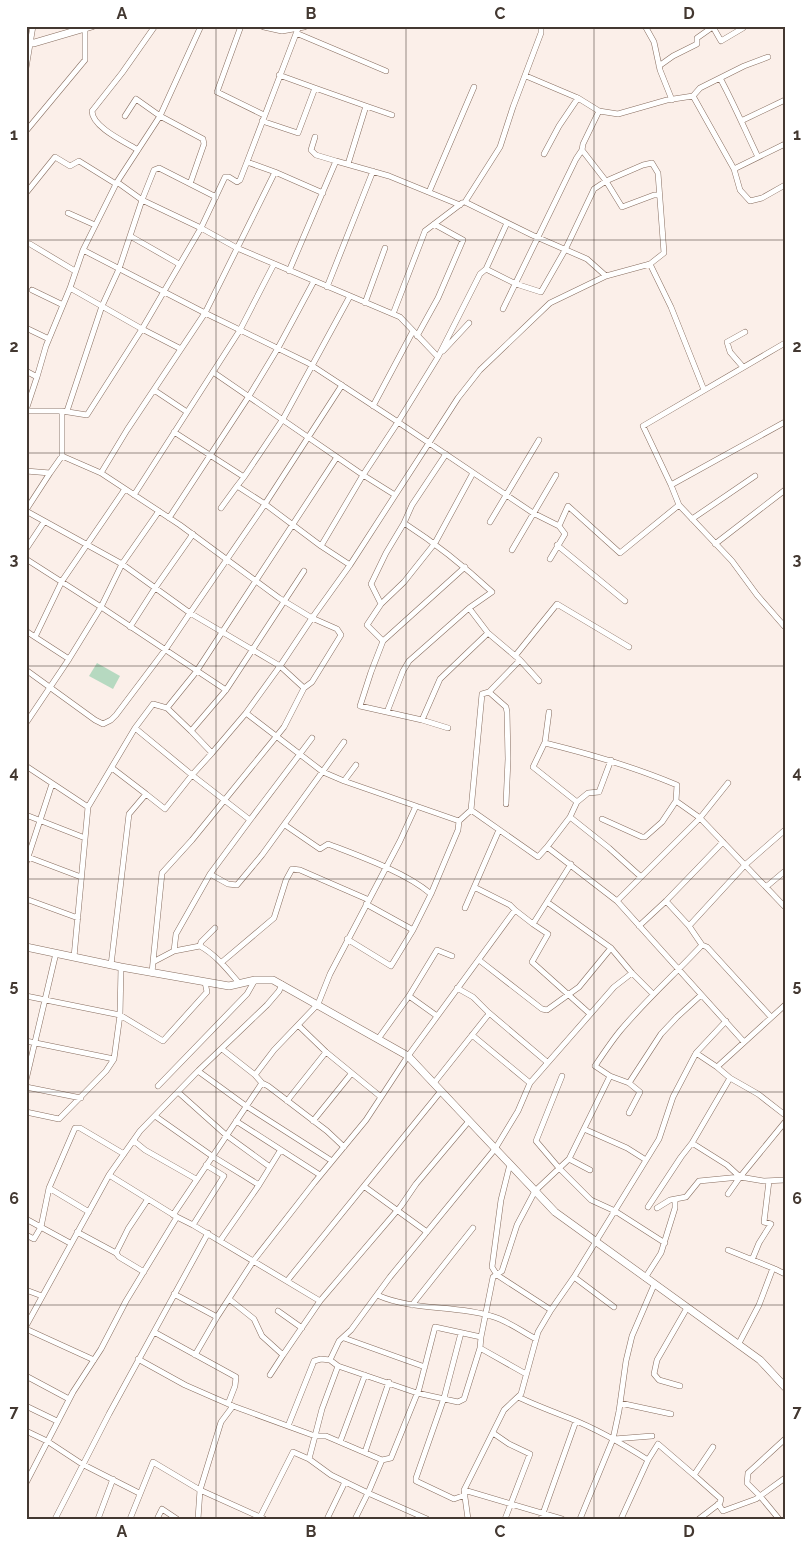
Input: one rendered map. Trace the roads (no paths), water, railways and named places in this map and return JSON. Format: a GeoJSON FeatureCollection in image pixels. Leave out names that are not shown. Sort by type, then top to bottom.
{"type":"FeatureCollection","features":[{"type":"Feature","properties":{"kind":"street"},"geometry":{"type":"LineString","coordinates":[[26,68],[28,45],[33,26]]}},
{"type":"Feature","properties":{"kind":"street"},"geometry":{"type":"LineString","coordinates":[[138,150],[104,129],[93,117],[92,110],[122,73],[155,26]]}},
{"type":"Feature","properties":{"kind":"street"},"geometry":{"type":"LineString","coordinates":[[201,26],[160,116],[117,183],[82,250],[70,288],[49,339],[26,411],[65,411],[87,415],[164,292],[201,228],[225,177],[229,177],[237,182],[240,180],[279,75],[299,28]]}},
{"type":"Feature","properties":{"kind":"street"},"geometry":{"type":"LineString","coordinates":[[241,26],[217,92],[263,118],[298,133],[315,88]]}},
{"type":"Feature","properties":{"kind":"street"},"geometry":{"type":"LineString","coordinates":[[264,26],[282,30],[299,28],[386,71]]}},
{"type":"Feature","properties":{"kind":"street"},"geometry":{"type":"LineString","coordinates":[[393,314],[425,231],[462,203],[500,147],[541,33],[541,26]]}},
{"type":"Feature","properties":{"kind":"street"},"geometry":{"type":"LineString","coordinates":[[645,26],[654,42],[659,66],[672,100]]}},
{"type":"Feature","properties":{"kind":"street"},"geometry":{"type":"LineString","coordinates":[[659,66],[673,56],[697,44],[697,38],[713,26],[720,41],[743,28],[742,26]]}},
{"type":"Feature","properties":{"kind":"street"},"geometry":{"type":"LineString","coordinates":[[26,131],[84,60],[88,27],[28,45]]}},
{"type":"Feature","properties":{"kind":"street"},"geometry":{"type":"LineString","coordinates":[[526,76],[578,98],[599,112],[618,114],[693,96],[700,88],[744,66],[768,57]]}},
{"type":"Feature","properties":{"kind":"street"},"geometry":{"type":"LineString","coordinates":[[279,75],[392,115]]}},
{"type":"Feature","properties":{"kind":"street"},"geometry":{"type":"LineString","coordinates":[[720,78],[737,108],[758,157]]}},
{"type":"Feature","properties":{"kind":"street"},"geometry":{"type":"LineString","coordinates":[[430,192],[474,87]]}},
{"type":"Feature","properties":{"kind":"street"},"geometry":{"type":"LineString","coordinates":[[693,96],[734,169],[740,190],[750,201],[762,198],[785,185]]}},
{"type":"Feature","properties":{"kind":"street"},"geometry":{"type":"LineString","coordinates":[[544,154],[559,126],[578,98]]}},
{"type":"Feature","properties":{"kind":"street"},"geometry":{"type":"LineString","coordinates":[[125,116],[136,99],[160,116],[203,139],[204,144],[190,184]]}},
{"type":"Feature","properties":{"kind":"street"},"geometry":{"type":"LineString","coordinates":[[741,121],[785,100]]}},
{"type":"Feature","properties":{"kind":"street"},"geometry":{"type":"LineString","coordinates":[[348,164],[366,106]]}},
{"type":"Feature","properties":{"kind":"street"},"geometry":{"type":"LineString","coordinates":[[503,309],[599,112]]}},
{"type":"Feature","properties":{"kind":"street"},"geometry":{"type":"LineString","coordinates":[[315,137],[311,150],[316,155],[374,172],[462,203],[587,259],[606,276]]}},
{"type":"Feature","properties":{"kind":"street"},"geometry":{"type":"LineString","coordinates":[[734,169],[784,145]]}},
{"type":"Feature","properties":{"kind":"street"},"geometry":{"type":"LineString","coordinates":[[582,150],[606,181],[622,207],[658,195]]}},
{"type":"Feature","properties":{"kind":"street"},"geometry":{"type":"LineString","coordinates":[[26,193],[55,157],[70,166],[79,161],[142,200],[201,228],[236,248],[400,317],[438,357]]}},
{"type":"Feature","properties":{"kind":"street"},"geometry":{"type":"LineString","coordinates":[[290,270],[336,161]]}},
{"type":"Feature","properties":{"kind":"street"},"geometry":{"type":"LineString","coordinates":[[247,162],[323,193]]}},
{"type":"Feature","properties":{"kind":"street"},"geometry":{"type":"LineString","coordinates":[[112,768],[165,809],[246,713],[280,666],[350,565],[458,398],[480,370],[550,303],[606,276],[650,264],[664,253],[658,195],[658,174],[652,163],[606,181],[594,189],[565,250],[541,292],[516,284],[486,269]]}},
{"type":"Feature","properties":{"kind":"street"},"geometry":{"type":"LineString","coordinates":[[216,197],[159,168],[154,170],[119,269],[102,306],[65,411],[62,456],[26,511],[122,564],[190,613],[280,666],[304,688]]}},
{"type":"Feature","properties":{"kind":"street"},"geometry":{"type":"LineString","coordinates":[[101,473],[205,313],[275,172]]}},
{"type":"Feature","properties":{"kind":"street"},"geometry":{"type":"LineString","coordinates":[[327,287],[374,172]]}},
{"type":"Feature","properties":{"kind":"street"},"geometry":{"type":"LineString","coordinates":[[68,213],[95,226]]}},
{"type":"Feature","properties":{"kind":"street"},"geometry":{"type":"LineString","coordinates":[[321,546],[363,475],[438,357],[480,274],[486,269],[507,223]]}},
{"type":"Feature","properties":{"kind":"street"},"geometry":{"type":"LineString","coordinates":[[417,336],[438,298],[463,240],[434,224]]}},
{"type":"Feature","properties":{"kind":"street"},"geometry":{"type":"LineString","coordinates":[[130,236],[179,264]]}},
{"type":"Feature","properties":{"kind":"street"},"geometry":{"type":"LineString","coordinates":[[27,244],[75,271]]}},
{"type":"Feature","properties":{"kind":"street"},"geometry":{"type":"LineString","coordinates":[[365,303],[385,248]]}},
{"type":"Feature","properties":{"kind":"street"},"geometry":{"type":"LineString","coordinates":[[82,250],[312,366],[533,513],[559,526],[565,534],[550,559]]}},
{"type":"Feature","properties":{"kind":"street"},"geometry":{"type":"LineString","coordinates":[[134,495],[240,330],[274,264]]}},
{"type":"Feature","properties":{"kind":"street"},"geometry":{"type":"LineString","coordinates":[[650,264],[704,390]]}},
{"type":"Feature","properties":{"kind":"street"},"geometry":{"type":"LineString","coordinates":[[169,518],[249,396],[278,348],[314,281]]}},
{"type":"Feature","properties":{"kind":"street"},"geometry":{"type":"LineString","coordinates":[[70,288],[181,349]]}},
{"type":"Feature","properties":{"kind":"street"},"geometry":{"type":"LineString","coordinates":[[32,290],[63,305]]}},
{"type":"Feature","properties":{"kind":"street"},"geometry":{"type":"LineString","coordinates":[[221,508],[283,419],[350,296]]}},
{"type":"Feature","properties":{"kind":"street"},"geometry":{"type":"LineString","coordinates":[[438,357],[469,323]]}},
{"type":"Feature","properties":{"kind":"street"},"geometry":{"type":"LineString","coordinates":[[26,328],[49,339]]}},
{"type":"Feature","properties":{"kind":"street"},"geometry":{"type":"LineString","coordinates":[[373,406],[413,331]]}},
{"type":"Feature","properties":{"kind":"street"},"geometry":{"type":"LineString","coordinates":[[743,367],[730,352],[727,342],[745,332]]}},
{"type":"Feature","properties":{"kind":"street"},"geometry":{"type":"LineString","coordinates":[[785,343],[643,426],[679,506],[732,561],[785,628]]}},
{"type":"Feature","properties":{"kind":"street"},"geometry":{"type":"LineString","coordinates":[[26,371],[37,377]]}},
{"type":"Feature","properties":{"kind":"street"},"geometry":{"type":"LineString","coordinates":[[213,372],[363,475],[396,495]]}},
{"type":"Feature","properties":{"kind":"street"},"geometry":{"type":"LineString","coordinates":[[26,670],[103,724],[111,720],[165,650],[265,504],[342,385]]}},
{"type":"Feature","properties":{"kind":"street"},"geometry":{"type":"LineString","coordinates":[[154,390],[187,412]]}},
{"type":"Feature","properties":{"kind":"street"},"geometry":{"type":"LineString","coordinates":[[671,485],[785,422]]}},
{"type":"Feature","properties":{"kind":"street"},"geometry":{"type":"LineString","coordinates":[[174,432],[244,477]]}},
{"type":"Feature","properties":{"kind":"street"},"geometry":{"type":"LineString","coordinates":[[490,522],[539,440]]}},
{"type":"Feature","properties":{"kind":"street"},"geometry":{"type":"LineString","coordinates":[[381,604],[371,584],[412,505],[446,454]]}},
{"type":"Feature","properties":{"kind":"street"},"geometry":{"type":"LineString","coordinates":[[62,456],[101,473],[193,534],[285,601],[312,618],[337,629],[341,635],[312,682],[304,688],[284,727],[192,840],[162,873],[152,973]]}},
{"type":"Feature","properties":{"kind":"street"},"geometry":{"type":"LineString","coordinates":[[167,708],[196,672],[337,457]]}},
{"type":"Feature","properties":{"kind":"street"},"geometry":{"type":"LineString","coordinates":[[26,471],[50,473]]}},
{"type":"Feature","properties":{"kind":"street"},"geometry":{"type":"LineString","coordinates":[[383,641],[367,625],[381,604],[404,582],[435,543],[474,473]]}},
{"type":"Feature","properties":{"kind":"street"},"geometry":{"type":"LineString","coordinates":[[512,550],[556,475]]}},
{"type":"Feature","properties":{"kind":"street"},"geometry":{"type":"LineString","coordinates":[[692,519],[755,476]]}},
{"type":"Feature","properties":{"kind":"street"},"geometry":{"type":"LineString","coordinates":[[237,486],[350,565]]}},
{"type":"Feature","properties":{"kind":"street"},"geometry":{"type":"LineString","coordinates":[[35,637],[62,581],[125,489]]}},
{"type":"Feature","properties":{"kind":"street"},"geometry":{"type":"LineString","coordinates":[[715,544],[785,490]]}},
{"type":"Feature","properties":{"kind":"street"},"geometry":{"type":"LineString","coordinates":[[559,526],[568,506],[620,553],[679,506]]}},
{"type":"Feature","properties":{"kind":"street"},"geometry":{"type":"LineString","coordinates":[[26,723],[101,607],[122,564],[159,511]]}},
{"type":"Feature","properties":{"kind":"street"},"geometry":{"type":"LineString","coordinates":[[26,549],[44,522]]}},
{"type":"Feature","properties":{"kind":"street"},"geometry":{"type":"LineString","coordinates":[[387,712],[403,671],[410,661],[469,608],[492,592],[466,567],[435,543],[404,523]]}},
{"type":"Feature","properties":{"kind":"street"},"geometry":{"type":"LineString","coordinates":[[130,627],[193,534]]}},
{"type":"Feature","properties":{"kind":"street"},"geometry":{"type":"LineString","coordinates":[[557,545],[625,601]]}},
{"type":"Feature","properties":{"kind":"street"},"geometry":{"type":"LineString","coordinates":[[26,559],[226,690]]}},
{"type":"Feature","properties":{"kind":"street"},"geometry":{"type":"LineString","coordinates":[[448,728],[360,706],[383,641],[466,567]]}},
{"type":"Feature","properties":{"kind":"street"},"geometry":{"type":"LineString","coordinates":[[191,731],[226,690],[304,571]]}},
{"type":"Feature","properties":{"kind":"street"},"geometry":{"type":"LineString","coordinates":[[347,940],[391,966],[413,930],[431,894],[458,830],[459,821],[471,810],[482,694],[489,692],[518,658],[557,604],[629,647]]}},
{"type":"Feature","properties":{"kind":"street"},"geometry":{"type":"LineString","coordinates":[[469,608],[488,633],[518,658],[539,681]]}},
{"type":"Feature","properties":{"kind":"street"},"geometry":{"type":"LineString","coordinates":[[26,631],[69,659]]}},
{"type":"Feature","properties":{"kind":"street"},"geometry":{"type":"LineString","coordinates":[[422,720],[440,679],[488,633]]}},
{"type":"Feature","properties":{"kind":"street"},"geometry":{"type":"LineString","coordinates":[[489,692],[506,707],[507,712],[508,759],[506,804]]}},
{"type":"Feature","properties":{"kind":"street"},"geometry":{"type":"LineString","coordinates":[[74,957],[88,807],[135,728],[153,704],[167,708],[212,753]]}},
{"type":"Feature","properties":{"kind":"street"},"geometry":{"type":"LineString","coordinates":[[549,712],[545,743],[533,767],[577,802]]}},
{"type":"Feature","properties":{"kind":"street"},"geometry":{"type":"LineString","coordinates":[[246,713],[323,772],[459,821]]}},
{"type":"Feature","properties":{"kind":"street"},"geometry":{"type":"LineString","coordinates":[[135,728],[250,820]]}},
{"type":"Feature","properties":{"kind":"street"},"geometry":{"type":"LineString","coordinates":[[174,951],[176,934],[210,874],[312,738]]}},
{"type":"Feature","properties":{"kind":"street"},"geometry":{"type":"LineString","coordinates":[[210,874],[228,884],[236,885],[285,825],[344,742]]}},
{"type":"Feature","properties":{"kind":"street"},"geometry":{"type":"LineString","coordinates":[[545,743],[611,760],[677,785],[676,801],[662,822],[645,837],[602,819]]}},
{"type":"Feature","properties":{"kind":"street"},"geometry":{"type":"LineString","coordinates":[[471,810],[538,857],[570,817],[577,802],[588,792],[599,792],[611,760]]}},
{"type":"Feature","properties":{"kind":"street"},"geometry":{"type":"LineString","coordinates":[[344,781],[356,765]]}},
{"type":"Feature","properties":{"kind":"street"},"geometry":{"type":"LineString","coordinates":[[26,766],[88,807]]}},
{"type":"Feature","properties":{"kind":"street"},"geometry":{"type":"LineString","coordinates":[[616,901],[700,818],[728,783]]}},
{"type":"Feature","properties":{"kind":"street"},"geometry":{"type":"LineString","coordinates":[[52,784],[27,860],[81,877]]}},
{"type":"Feature","properties":{"kind":"street"},"geometry":{"type":"LineString","coordinates":[[111,965],[129,814],[146,794]]}},
{"type":"Feature","properties":{"kind":"street"},"geometry":{"type":"LineString","coordinates":[[676,801],[700,818],[785,907]]}},
{"type":"Feature","properties":{"kind":"street"},"geometry":{"type":"LineString","coordinates":[[255,1075],[274,1050],[318,1004],[330,974],[400,841],[416,806]]}},
{"type":"Feature","properties":{"kind":"street"},"geometry":{"type":"LineString","coordinates":[[26,815],[85,838]]}},
{"type":"Feature","properties":{"kind":"street"},"geometry":{"type":"LineString","coordinates":[[570,817],[640,876]]}},
{"type":"Feature","properties":{"kind":"street"},"geometry":{"type":"LineString","coordinates":[[285,825],[320,849],[328,844],[386,868],[431,894]]}},
{"type":"Feature","properties":{"kind":"street"},"geometry":{"type":"LineString","coordinates":[[465,908],[499,830]]}},
{"type":"Feature","properties":{"kind":"street"},"geometry":{"type":"LineString","coordinates":[[689,926],[745,865],[785,830]]}},
{"type":"Feature","properties":{"kind":"street"},"geometry":{"type":"LineString","coordinates":[[639,926],[723,842]]}},
{"type":"Feature","properties":{"kind":"street"},"geometry":{"type":"LineString","coordinates":[[547,846],[616,901],[744,1042]]}},
{"type":"Feature","properties":{"kind":"street"},"geometry":{"type":"LineString","coordinates":[[533,924],[571,864]]}},
{"type":"Feature","properties":{"kind":"street"},"geometry":{"type":"LineString","coordinates":[[222,962],[274,918],[286,880],[292,869],[300,870],[368,902],[413,930]]}},
{"type":"Feature","properties":{"kind":"street"},"geometry":{"type":"LineString","coordinates":[[766,887],[785,871]]}},
{"type":"Feature","properties":{"kind":"street"},"geometry":{"type":"LineString","coordinates":[[474,887],[510,905],[548,934],[532,962],[590,1014]]}},
{"type":"Feature","properties":{"kind":"street"},"geometry":{"type":"LineString","coordinates":[[26,899],[78,918]]}},
{"type":"Feature","properties":{"kind":"street"},"geometry":{"type":"LineString","coordinates":[[666,901],[689,926],[702,945],[707,947],[771,1017]]}},
{"type":"Feature","properties":{"kind":"street"},"geometry":{"type":"LineString","coordinates":[[547,902],[611,948],[653,994]]}},
{"type":"Feature","properties":{"kind":"street"},"geometry":{"type":"LineString","coordinates":[[195,1355],[254,1260],[320,1175],[366,1120],[408,1056],[515,910]]}},
{"type":"Feature","properties":{"kind":"street"},"geometry":{"type":"LineString","coordinates":[[200,946],[201,942],[215,928]]}},
{"type":"Feature","properties":{"kind":"street"},"geometry":{"type":"LineString","coordinates":[[629,1113],[640,1092],[629,1083],[610,1076],[595,1066],[620,1032],[653,994],[702,945]]}},
{"type":"Feature","properties":{"kind":"street"},"geometry":{"type":"LineString","coordinates":[[26,946],[121,967],[229,986],[255,980],[274,980],[408,1056],[555,1212],[760,1360],[785,1387]]}},
{"type":"Feature","properties":{"kind":"street"},"geometry":{"type":"LineString","coordinates":[[153,962],[174,951],[200,946],[222,962],[240,983]]}},
{"type":"Feature","properties":{"kind":"street"},"geometry":{"type":"LineString","coordinates":[[479,960],[542,1009],[546,1010],[579,986],[611,948]]}},
{"type":"Feature","properties":{"kind":"street"},"geometry":{"type":"LineString","coordinates":[[378,1039],[409,996],[437,950],[452,956]]}},
{"type":"Feature","properties":{"kind":"street"},"geometry":{"type":"LineString","coordinates":[[26,1080],[56,953]]}},
{"type":"Feature","properties":{"kind":"street"},"geometry":{"type":"LineString","coordinates":[[26,1112],[59,1119],[106,1071],[114,1059],[120,1015],[121,967]]}},
{"type":"Feature","properties":{"kind":"street"},"geometry":{"type":"LineString","coordinates":[[330,1360],[339,1341],[344,1338],[426,1232],[495,1149],[518,1111],[530,1083],[614,987],[632,973]]}},
{"type":"Feature","properties":{"kind":"street"},"geometry":{"type":"LineString","coordinates":[[158,1086],[247,994],[255,980]]}},
{"type":"Feature","properties":{"kind":"street"},"geometry":{"type":"LineString","coordinates":[[26,996],[120,1015],[163,1041],[207,992],[205,982]]}},
{"type":"Feature","properties":{"kind":"street"},"geometry":{"type":"LineString","coordinates":[[94,1360],[26,1327],[70,1243],[109,1175],[124,1154],[155,1116],[198,1071],[267,1005],[282,984]]}},
{"type":"Feature","properties":{"kind":"street"},"geometry":{"type":"LineString","coordinates":[[457,988],[473,997],[547,1062]]}},
{"type":"Feature","properties":{"kind":"street"},"geometry":{"type":"LineString","coordinates":[[629,1083],[661,1034],[677,1016],[701,995]]}},
{"type":"Feature","properties":{"kind":"street"},"geometry":{"type":"LineString","coordinates":[[409,996],[437,1016]]}},
{"type":"Feature","properties":{"kind":"street"},"geometry":{"type":"LineString","coordinates":[[717,1067],[785,1005]]}},
{"type":"Feature","properties":{"kind":"street"},"geometry":{"type":"LineString","coordinates":[[434,1083],[488,1015],[488,1012]]}},
{"type":"Feature","properties":{"kind":"street"},"geometry":{"type":"LineString","coordinates":[[468,1519],[465,1492],[504,1410],[521,1394],[536,1339],[551,1310],[574,1277],[659,1139],[673,1097],[696,1053],[726,1021]]}},
{"type":"Feature","properties":{"kind":"street"},"geometry":{"type":"LineString","coordinates":[[298,1025],[351,1074],[381,1098]]}},
{"type":"Feature","properties":{"kind":"street"},"geometry":{"type":"LineString","coordinates":[[472,1035],[530,1083]]}},
{"type":"Feature","properties":{"kind":"street"},"geometry":{"type":"LineString","coordinates":[[26,1041],[114,1059]]}},
{"type":"Feature","properties":{"kind":"street"},"geometry":{"type":"LineString","coordinates":[[222,1049],[255,1075],[262,1083],[327,1131],[344,1147]]}},
{"type":"Feature","properties":{"kind":"street"},"geometry":{"type":"LineString","coordinates":[[287,1101],[326,1052]]}},
{"type":"Feature","properties":{"kind":"street"},"geometry":{"type":"LineString","coordinates":[[696,1053],[785,1114]]}},
{"type":"Feature","properties":{"kind":"street"},"geometry":{"type":"LineString","coordinates":[[198,1071],[246,1106],[332,1161]]}},
{"type":"Feature","properties":{"kind":"street"},"geometry":{"type":"LineString","coordinates":[[313,1122],[351,1074]]}},
{"type":"Feature","properties":{"kind":"street"},"geometry":{"type":"LineString","coordinates":[[562,1076],[536,1140],[559,1168],[591,1200],[615,1211],[665,1243]]}},
{"type":"Feature","properties":{"kind":"street"},"geometry":{"type":"LineString","coordinates":[[288,1426],[314,1361],[321,1359],[330,1360],[338,1366],[418,1393],[458,1402],[464,1399],[480,1348],[493,1276],[502,1271],[518,1225],[535,1191],[569,1159],[610,1076]]}},
{"type":"Feature","properties":{"kind":"street"},"geometry":{"type":"LineString","coordinates":[[648,1207],[692,1143],[730,1078]]}},
{"type":"Feature","properties":{"kind":"street"},"geometry":{"type":"LineString","coordinates":[[26,1483],[28,1474],[69,1399],[94,1360],[196,1179],[262,1083]]}},
{"type":"Feature","properties":{"kind":"street"},"geometry":{"type":"LineString","coordinates":[[26,1086],[81,1098]]}},
{"type":"Feature","properties":{"kind":"street"},"geometry":{"type":"LineString","coordinates":[[287,1281],[441,1091]]}},
{"type":"Feature","properties":{"kind":"street"},"geometry":{"type":"LineString","coordinates":[[178,1092],[226,1135],[270,1167]]}},
{"type":"Feature","properties":{"kind":"street"},"geometry":{"type":"LineString","coordinates":[[155,1116],[212,1156],[259,1185]]}},
{"type":"Feature","properties":{"kind":"street"},"geometry":{"type":"LineString","coordinates":[[236,1121],[320,1175]]}},
{"type":"Feature","properties":{"kind":"street"},"geometry":{"type":"LineString","coordinates":[[270,1374],[320,1301],[469,1121]]}},
{"type":"Feature","properties":{"kind":"street"},"geometry":{"type":"LineString","coordinates":[[728,1194],[785,1122]]}},
{"type":"Feature","properties":{"kind":"street"},"geometry":{"type":"LineString","coordinates":[[26,1236],[34,1239],[41,1227],[49,1188],[75,1128],[80,1128],[124,1154]]}},
{"type":"Feature","properties":{"kind":"street"},"geometry":{"type":"LineString","coordinates":[[584,1129],[627,1148],[646,1160]]}},
{"type":"Feature","properties":{"kind":"street"},"geometry":{"type":"LineString","coordinates":[[134,1141],[145,1150],[196,1179]]}},
{"type":"Feature","properties":{"kind":"street"},"geometry":{"type":"LineString","coordinates":[[692,1143],[727,1165],[740,1177]]}},
{"type":"Feature","properties":{"kind":"street"},"geometry":{"type":"LineString","coordinates":[[220,1241],[259,1185],[280,1150]]}},
{"type":"Feature","properties":{"kind":"street"},"geometry":{"type":"LineString","coordinates":[[569,1159],[590,1170]]}},
{"type":"Feature","properties":{"kind":"street"},"geometry":{"type":"LineString","coordinates":[[510,1164],[501,1200],[492,1267],[497,1275],[551,1310]]}},
{"type":"Feature","properties":{"kind":"street"},"geometry":{"type":"LineString","coordinates":[[193,1225],[224,1176],[206,1165]]}},
{"type":"Feature","properties":{"kind":"street"},"geometry":{"type":"LineString","coordinates":[[109,1175],[320,1301]]}},
{"type":"Feature","properties":{"kind":"street"},"geometry":{"type":"LineString","coordinates":[[657,1208],[670,1200],[686,1197],[699,1181],[740,1177],[769,1181],[785,1180]]}},
{"type":"Feature","properties":{"kind":"street"},"geometry":{"type":"LineString","coordinates":[[752,1260],[759,1243],[771,1224],[764,1222],[769,1181]]}},
{"type":"Feature","properties":{"kind":"street"},"geometry":{"type":"LineString","coordinates":[[365,1187],[426,1232]]}},
{"type":"Feature","properties":{"kind":"street"},"geometry":{"type":"LineString","coordinates":[[49,1188],[89,1212]]}},
{"type":"Feature","properties":{"kind":"street"},"geometry":{"type":"LineString","coordinates":[[116,1253],[128,1229],[148,1199]]}},
{"type":"Feature","properties":{"kind":"street"},"geometry":{"type":"LineString","coordinates":[[645,1278],[665,1243],[675,1208],[675,1200]]}},
{"type":"Feature","properties":{"kind":"street"},"geometry":{"type":"LineString","coordinates":[[26,1219],[70,1243]]}},
{"type":"Feature","properties":{"kind":"street"},"geometry":{"type":"LineString","coordinates":[[412,1305],[474,1228]]}},
{"type":"Feature","properties":{"kind":"street"},"geometry":{"type":"LineString","coordinates":[[77,1232],[116,1253],[119,1257],[144,1272]]}},
{"type":"Feature","properties":{"kind":"street"},"geometry":{"type":"LineString","coordinates":[[55,1519],[138,1359],[208,1233]]}},
{"type":"Feature","properties":{"kind":"street"},"geometry":{"type":"LineString","coordinates":[[728,1250],[785,1274]]}},
{"type":"Feature","properties":{"kind":"street"},"geometry":{"type":"LineString","coordinates":[[738,1345],[759,1305],[774,1268]]}},
{"type":"Feature","properties":{"kind":"street"},"geometry":{"type":"LineString","coordinates":[[574,1277],[614,1307]]}},
{"type":"Feature","properties":{"kind":"street"},"geometry":{"type":"LineString","coordinates":[[580,1519],[613,1439],[632,1336],[654,1284]]}},
{"type":"Feature","properties":{"kind":"street"},"geometry":{"type":"LineString","coordinates":[[26,1290],[42,1296]]}},
{"type":"Feature","properties":{"kind":"street"},"geometry":{"type":"LineString","coordinates":[[174,1294],[217,1317]]}},
{"type":"Feature","properties":{"kind":"street"},"geometry":{"type":"LineString","coordinates":[[377,1295],[412,1305],[493,1316],[536,1339]]}},
{"type":"Feature","properties":{"kind":"street"},"geometry":{"type":"LineString","coordinates":[[229,1299],[254,1319],[262,1336],[283,1355]]}},
{"type":"Feature","properties":{"kind":"street"},"geometry":{"type":"LineString","coordinates":[[680,1386],[658,1380],[654,1374],[657,1360],[687,1308]]}},
{"type":"Feature","properties":{"kind":"street"},"geometry":{"type":"LineString","coordinates":[[278,1311],[302,1328]]}},
{"type":"Feature","properties":{"kind":"street"},"geometry":{"type":"LineString","coordinates":[[138,1359],[185,1385],[230,1405],[316,1436],[326,1436],[382,1460],[391,1458],[418,1393],[436,1327],[481,1337]]}},
{"type":"Feature","properties":{"kind":"street"},"geometry":{"type":"LineString","coordinates":[[154,1332],[236,1377],[230,1405],[221,1422],[200,1490],[198,1519]]}},
{"type":"Feature","properties":{"kind":"street"},"geometry":{"type":"LineString","coordinates":[[461,1333],[444,1398],[416,1481],[454,1498],[465,1492],[544,1512],[562,1519]]}},
{"type":"Feature","properties":{"kind":"street"},"geometry":{"type":"LineString","coordinates":[[344,1338],[425,1367]]}},
{"type":"Feature","properties":{"kind":"street"},"geometry":{"type":"LineString","coordinates":[[480,1348],[526,1374]]}},
{"type":"Feature","properties":{"kind":"street"},"geometry":{"type":"LineString","coordinates":[[309,1459],[322,1410],[338,1366]]}},
{"type":"Feature","properties":{"kind":"street"},"geometry":{"type":"LineString","coordinates":[[340,1442],[365,1375]]}},
{"type":"Feature","properties":{"kind":"street"},"geometry":{"type":"LineString","coordinates":[[26,1376],[69,1399]]}},
{"type":"Feature","properties":{"kind":"street"},"geometry":{"type":"LineString","coordinates":[[365,1452],[389,1382]]}},
{"type":"Feature","properties":{"kind":"street"},"geometry":{"type":"LineString","coordinates":[[518,1397],[542,1409],[576,1421],[613,1439],[648,1460]]}},
{"type":"Feature","properties":{"kind":"street"},"geometry":{"type":"LineString","coordinates":[[620,1403],[671,1414]]}},
{"type":"Feature","properties":{"kind":"street"},"geometry":{"type":"LineString","coordinates":[[26,1406],[57,1421]]}},
{"type":"Feature","properties":{"kind":"street"},"geometry":{"type":"LineString","coordinates":[[541,1519],[576,1421]]}},
{"type":"Feature","properties":{"kind":"street"},"geometry":{"type":"LineString","coordinates":[[26,1432],[47,1441],[82,1464],[139,1493]]}},
{"type":"Feature","properties":{"kind":"street"},"geometry":{"type":"LineString","coordinates":[[493,1433],[509,1444],[530,1454],[505,1519]]}},
{"type":"Feature","properties":{"kind":"street"},"geometry":{"type":"LineString","coordinates":[[613,1439],[652,1436]]}},
{"type":"Feature","properties":{"kind":"street"},"geometry":{"type":"LineString","coordinates":[[779,1519],[747,1483],[748,1473],[785,1439]]}},
{"type":"Feature","properties":{"kind":"street"},"geometry":{"type":"LineString","coordinates":[[621,1519],[648,1460],[658,1444],[720,1499],[718,1504],[699,1519]]}},
{"type":"Feature","properties":{"kind":"street"},"geometry":{"type":"LineString","coordinates":[[694,1475],[713,1447]]}},
{"type":"Feature","properties":{"kind":"street"},"geometry":{"type":"LineString","coordinates":[[130,1519],[153,1462],[200,1490],[261,1518],[293,1452],[309,1459],[331,1475],[345,1482],[427,1519]]}},
{"type":"Feature","properties":{"kind":"street"},"geometry":{"type":"LineString","coordinates":[[355,1519],[382,1460]]}},
{"type":"Feature","properties":{"kind":"street"},"geometry":{"type":"LineString","coordinates":[[718,1504],[724,1511],[760,1496],[785,1478]]}},
{"type":"Feature","properties":{"kind":"street"},"geometry":{"type":"LineString","coordinates":[[98,1519],[113,1479]]}},
{"type":"Feature","properties":{"kind":"street"},"geometry":{"type":"LineString","coordinates":[[327,1519],[345,1482]]}},
{"type":"Feature","properties":{"kind":"street"},"geometry":{"type":"LineString","coordinates":[[157,1519],[162,1509],[177,1519]]}}]}
